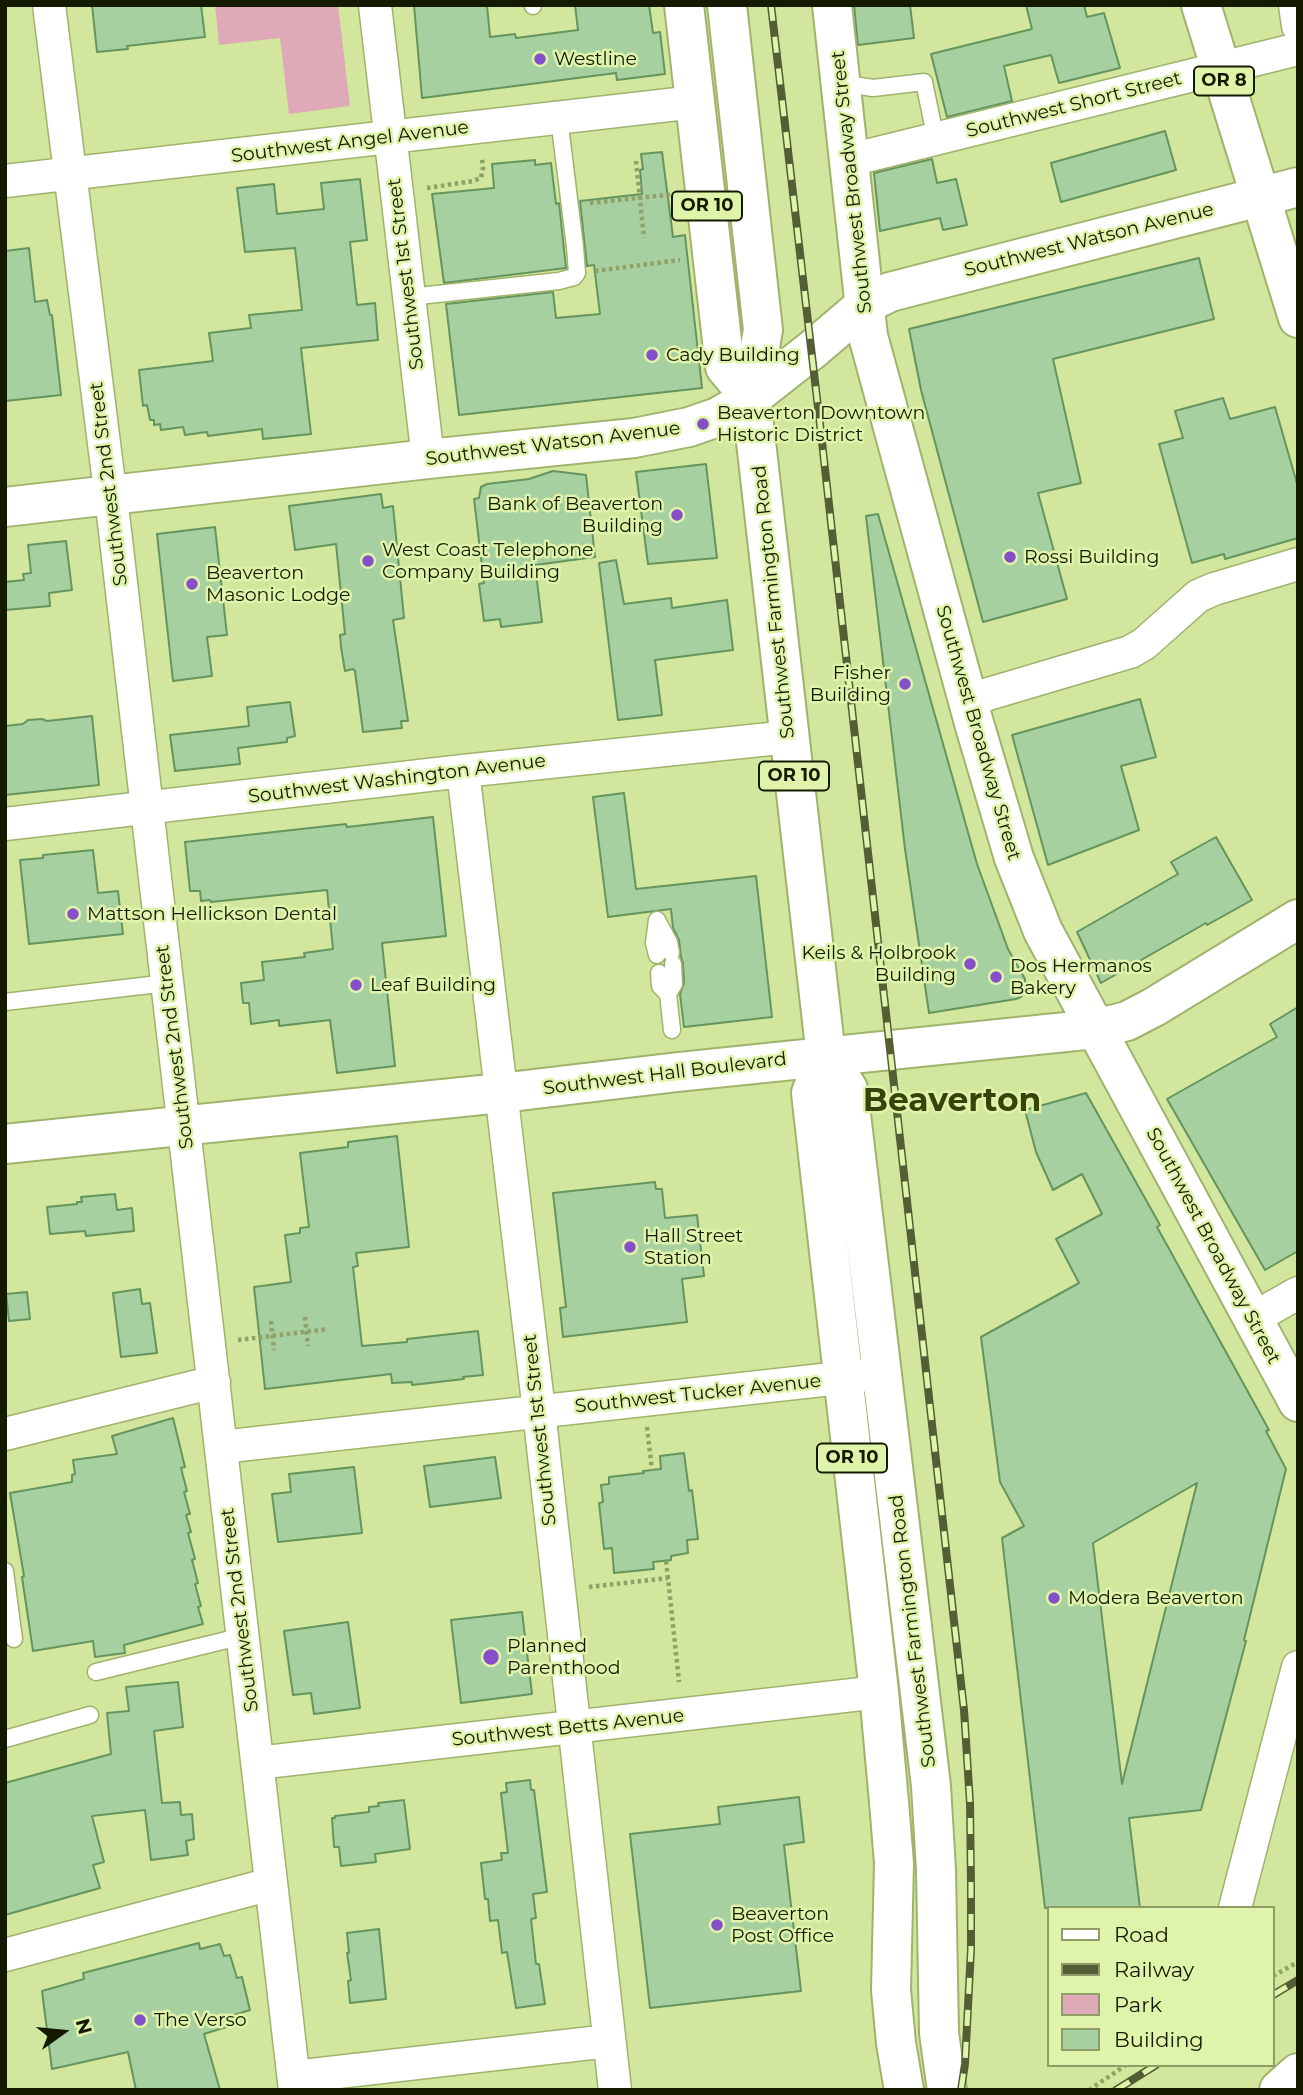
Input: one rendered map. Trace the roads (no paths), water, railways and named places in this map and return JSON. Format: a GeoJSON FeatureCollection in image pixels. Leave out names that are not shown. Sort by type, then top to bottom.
{"type":"FeatureCollection","features":[{"type":"Feature","properties":{"kind":"main road","name":"OR 10"},"geometry":{"type":"LineString","coordinates":[[684,5],[725,367],[751,398]]}},
{"type":"Feature","properties":{"kind":"main road","name":"Southwest Farmington Road"},"geometry":{"type":"LineString","coordinates":[[727,5],[763,330],[751,398],[825,1056],[811,1093],[879,1692],[894,1863],[891,1990],[904,2090]]}},
{"type":"Feature","properties":{"kind":"main road","name":"Southwest Broadway Street"},"geometry":{"type":"LineString","coordinates":[[832,5],[871,349],[1014,858],[1043,931],[1298,1402]]}},
{"type":"Feature","properties":{"kind":"main road","name":"OR 8"},"geometry":{"type":"LineString","coordinates":[[1201,5],[1298,318]]}},
{"type":"Feature","properties":{"kind":"main road","name":"Southwest Watson Avenue"},"geometry":{"type":"LineString","coordinates":[[5,507],[634,438],[707,422],[751,398],[781,376],[866,303],[890,292],[1298,187]]}},
{"type":"Feature","properties":{"kind":"main road","name":"Southwest Hall Boulevard"},"geometry":{"type":"LineString","coordinates":[[5,1144],[1095,1029],[1126,1021],[1154,1007],[1298,919]]}},
{"type":"Feature","properties":{"kind":"main road","name":"Southwest Farmington Road"},"geometry":{"type":"LineString","coordinates":[[825,1056],[848,1089],[931,1786],[936,1870],[939,2033],[947,2090]]}},
{"type":"Feature","properties":{"kind":"main road"},"geometry":{"type":"LineString","coordinates":[[881,2090],[896,2043]]}},
{"type":"Feature","properties":{"kind":"main road"},"geometry":{"type":"LineString","coordinates":[[1279,2090],[1298,2073]]}},
{"type":"Feature","properties":{"kind":"street","name":"Southwest 2nd Street"},"geometry":{"type":"LineString","coordinates":[[49,5],[110,495],[294,2083]]}},
{"type":"Feature","properties":{"kind":"street","name":"Southwest 1st Street"},"geometry":{"type":"LineString","coordinates":[[375,5],[428,459]]}},
{"type":"Feature","properties":{"kind":"street"},"geometry":{"type":"LineString","coordinates":[[1295,5],[1298,26]]}},
{"type":"Feature","properties":{"kind":"street","name":"Southwest Short Street"},"geometry":{"type":"LineString","coordinates":[[850,160],[1298,48]]}},
{"type":"Feature","properties":{"kind":"street","name":"Southwest Angel Avenue"},"geometry":{"type":"LineString","coordinates":[[5,181],[695,102]]}},
{"type":"Feature","properties":{"kind":"street"},"geometry":{"type":"LineString","coordinates":[[968,701],[1130,652],[1198,596],[1298,564]]}},
{"type":"Feature","properties":{"kind":"street","name":"Southwest Washington Avenue"},"geometry":{"type":"LineString","coordinates":[[5,824],[463,771],[789,737]]}},
{"type":"Feature","properties":{"kind":"street","name":"Southwest 1st Street"},"geometry":{"type":"LineString","coordinates":[[463,771],[539,1411],[615,2090]]}},
{"type":"Feature","properties":{"kind":"street"},"geometry":{"type":"LineString","coordinates":[[1252,1319],[1298,1293]]}},
{"type":"Feature","properties":{"kind":"street","name":"Southwest Tucker Avenue"},"geometry":{"type":"LineString","coordinates":[[221,1447],[882,1373]]}},
{"type":"Feature","properties":{"kind":"street"},"geometry":{"type":"LineString","coordinates":[[5,1434],[214,1382]]}},
{"type":"Feature","properties":{"kind":"street"},"geometry":{"type":"LineString","coordinates":[[1236,1906],[1298,1667]]}},
{"type":"Feature","properties":{"kind":"street","name":"Southwest Betts Avenue"},"geometry":{"type":"LineString","coordinates":[[257,1763],[879,1692]]}},
{"type":"Feature","properties":{"kind":"street"},"geometry":{"type":"LineString","coordinates":[[5,1955],[271,1884]]}},
{"type":"Feature","properties":{"kind":"street"},"geometry":{"type":"LineString","coordinates":[[294,2083],[609,2041]]}},
{"type":"Feature","properties":{"kind":"lane"},"geometry":{"type":"LineString","coordinates":[[841,83],[873,88],[925,82],[936,139]]}},
{"type":"Feature","properties":{"kind":"lane"},"geometry":{"type":"LineString","coordinates":[[409,298],[574,277],[577,273],[559,118]]}},
{"type":"Feature","properties":{"kind":"lane"},"geometry":{"type":"LineString","coordinates":[[657,920],[669,942],[660,985],[668,994],[672,1030]]}},
{"type":"Feature","properties":{"kind":"lane"},"geometry":{"type":"LineString","coordinates":[[5,1002],[167,983]]}},
{"type":"Feature","properties":{"kind":"lane"},"geometry":{"type":"LineString","coordinates":[[5,1571],[14,1639]]}},
{"type":"Feature","properties":{"kind":"lane"},"geometry":{"type":"LineString","coordinates":[[96,1672],[243,1636]]}},
{"type":"Feature","properties":{"kind":"lane"},"geometry":{"type":"LineString","coordinates":[[5,1739],[90,1715]]}},
{"type":"Feature","properties":{"kind":"railway"},"geometry":{"type":"LineString","coordinates":[[771,5],[964,1710],[970,1803],[971,1949],[965,2064],[961,2090]]}},
{"type":"Feature","properties":{"kind":"railway"},"geometry":{"type":"LineString","coordinates":[[1275,1994],[1298,1980]]}},
{"type":"Feature","properties":{"kind":"railway"},"geometry":{"type":"LineString","coordinates":[[1116,2090],[1153,2067]]}},
{"type":"Feature","properties":{"kind":"place","name":"Westline"},"geometry":{"type":"Point","coordinates":[540,59]}},
{"type":"Feature","properties":{"kind":"place","name":"Cady Building"},"geometry":{"type":"Point","coordinates":[652,355]}},
{"type":"Feature","properties":{"kind":"place","name":"Beaverton Downtown Historic District"},"geometry":{"type":"Point","coordinates":[703,424]}},
{"type":"Feature","properties":{"kind":"place","name":"Bank of Beaverton Building"},"geometry":{"type":"Point","coordinates":[677,515]}},
{"type":"Feature","properties":{"kind":"place","name":"Rossi Building"},"geometry":{"type":"Point","coordinates":[1010,557]}},
{"type":"Feature","properties":{"kind":"place","name":"West Coast Telephone Company Building"},"geometry":{"type":"Point","coordinates":[368,561]}},
{"type":"Feature","properties":{"kind":"place","name":"Beaverton Masonic Lodge"},"geometry":{"type":"Point","coordinates":[192,584]}},
{"type":"Feature","properties":{"kind":"place","name":"Fisher Building"},"geometry":{"type":"Point","coordinates":[905,684]}},
{"type":"Feature","properties":{"kind":"place","name":"Mattson Hellickson Dental"},"geometry":{"type":"Point","coordinates":[73,914]}},
{"type":"Feature","properties":{"kind":"place","name":"Keils & Holbrook Building"},"geometry":{"type":"Point","coordinates":[970,964]}},
{"type":"Feature","properties":{"kind":"place","name":"Dos Hermanos Bakery"},"geometry":{"type":"Point","coordinates":[996,977]}},
{"type":"Feature","properties":{"kind":"place","name":"Leaf Building"},"geometry":{"type":"Point","coordinates":[356,985]}},
{"type":"Feature","properties":{"kind":"place","name":"Hall Street Station"},"geometry":{"type":"Point","coordinates":[630,1247]}},
{"type":"Feature","properties":{"kind":"place","name":"Modera Beaverton"},"geometry":{"type":"Point","coordinates":[1054,1598]}},
{"type":"Feature","properties":{"kind":"place","name":"Planned Parenthood"},"geometry":{"type":"Point","coordinates":[491,1657]}},
{"type":"Feature","properties":{"kind":"place","name":"Beaverton Post Office"},"geometry":{"type":"Point","coordinates":[717,1925]}},
{"type":"Feature","properties":{"kind":"place","name":"The Verso"},"geometry":{"type":"Point","coordinates":[140,2020]}},
{"type":"Feature","properties":{"kind":"district","name":"Beaverton"},"geometry":{"type":"Point","coordinates":[952,1101]}}]}
